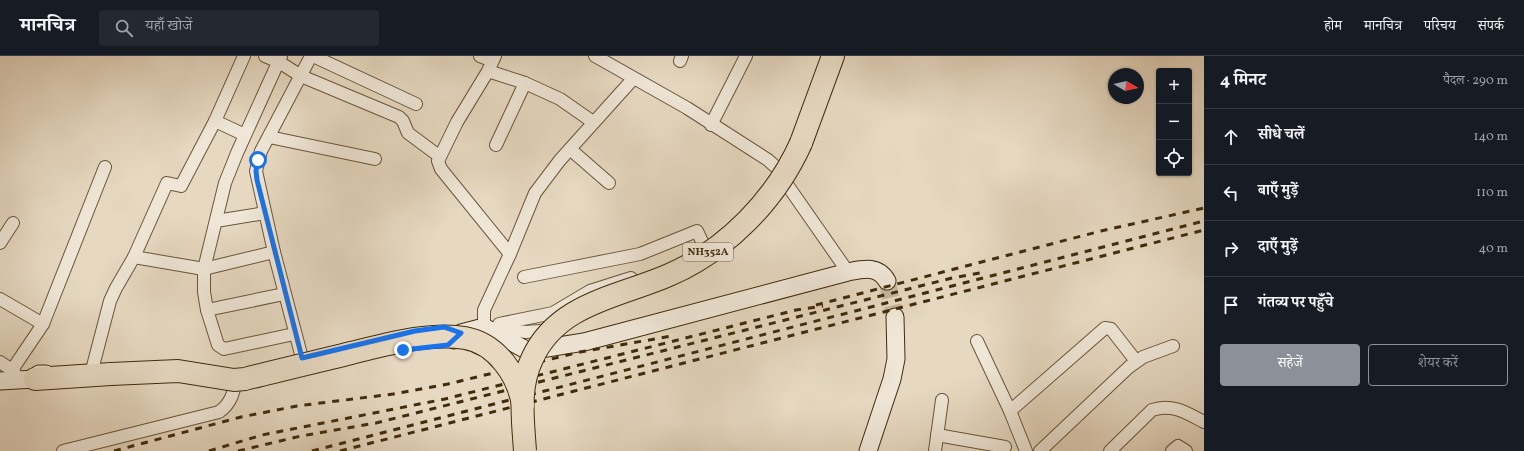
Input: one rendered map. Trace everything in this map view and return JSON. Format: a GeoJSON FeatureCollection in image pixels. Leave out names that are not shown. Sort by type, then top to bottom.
{"type":"FeatureCollection","features":[{"type":"Feature","properties":{"kind":"highway","name":"NH352A"},"geometry":{"type":"LineString","coordinates":[[525,451],[523,405],[524,380],[531,359],[542,340],[557,324],[586,305],[670,275],[699,260],[756,212],[775,188],[793,160],[801,143],[833,56]]}},
{"type":"Feature","properties":{"kind":"highway"},"geometry":{"type":"LineString","coordinates":[[17,377],[101,372],[178,371],[234,380],[244,379],[400,341],[442,337],[464,338],[490,349],[504,362],[515,380],[523,405]]}},
{"type":"Feature","properties":{"kind":"street"},"geometry":{"type":"LineString","coordinates":[[244,56],[215,121],[181,186],[167,183],[134,257],[110,301],[101,372],[183,365],[236,381],[302,358],[415,331],[444,327],[461,333]]}},
{"type":"Feature","properties":{"kind":"street"},"geometry":{"type":"LineString","coordinates":[[265,56],[280,59],[301,76],[399,117],[403,121],[408,133],[439,156]]}},
{"type":"Feature","properties":{"kind":"street"},"geometry":{"type":"LineString","coordinates":[[302,358],[294,334],[265,213],[256,171],[258,160],[312,56],[416,104]]}},
{"type":"Feature","properties":{"kind":"street"},"geometry":{"type":"LineString","coordinates":[[480,56],[525,83],[560,99],[593,122]]}},
{"type":"Feature","properties":{"kind":"street"},"geometry":{"type":"LineString","coordinates":[[595,56],[613,60],[633,79],[687,108],[711,125],[768,160],[778,169]]}},
{"type":"Feature","properties":{"kind":"street"},"geometry":{"type":"LineString","coordinates":[[711,125],[746,56]]}},
{"type":"Feature","properties":{"kind":"street"},"geometry":{"type":"LineString","coordinates":[[0,362],[17,377],[40,383],[183,377],[236,381],[403,350],[448,345],[461,333],[553,313],[590,291],[656,271],[704,246],[748,208],[778,169],[793,136],[824,56]]}},
{"type":"Feature","properties":{"kind":"street"},"geometry":{"type":"LineString","coordinates":[[484,327],[526,332],[556,330],[604,306],[657,291],[699,271],[735,241],[788,186],[803,159],[842,56]]}},
{"type":"Feature","properties":{"kind":"street"},"geometry":{"type":"LineString","coordinates":[[280,59],[225,183],[204,268],[204,292],[207,310],[218,345],[224,349],[294,334]]}},
{"type":"Feature","properties":{"kind":"street"},"geometry":{"type":"LineString","coordinates":[[492,63],[439,156],[439,165],[510,254]]}},
{"type":"Feature","properties":{"kind":"street"},"geometry":{"type":"LineString","coordinates":[[484,327],[484,310],[510,254],[535,193],[551,170],[633,79]]}},
{"type":"Feature","properties":{"kind":"street"},"geometry":{"type":"LineString","coordinates":[[496,145],[525,83]]}},
{"type":"Feature","properties":{"kind":"street"},"geometry":{"type":"LineString","coordinates":[[215,121],[245,135]]}},
{"type":"Feature","properties":{"kind":"street"},"geometry":{"type":"LineString","coordinates":[[269,137],[375,159]]}},
{"type":"Feature","properties":{"kind":"street"},"geometry":{"type":"LineString","coordinates":[[570,150],[609,183]]}},
{"type":"Feature","properties":{"kind":"street"},"geometry":{"type":"LineString","coordinates":[[17,377],[43,324],[105,167]]}},
{"type":"Feature","properties":{"kind":"street"},"geometry":{"type":"LineString","coordinates":[[788,186],[848,272]]}},
{"type":"Feature","properties":{"kind":"street"},"geometry":{"type":"LineString","coordinates":[[216,221],[265,213]]}},
{"type":"Feature","properties":{"kind":"street"},"geometry":{"type":"LineString","coordinates":[[0,243],[14,223]]}},
{"type":"Feature","properties":{"kind":"street"},"geometry":{"type":"LineString","coordinates":[[524,277],[640,254],[697,231],[704,246]]}},
{"type":"Feature","properties":{"kind":"street"},"geometry":{"type":"LineString","coordinates":[[134,257],[204,268],[274,252]]}},
{"type":"Feature","properties":{"kind":"street"},"geometry":{"type":"LineString","coordinates":[[484,327],[528,351],[584,342],[848,272],[864,269],[878,270],[887,280]]}},
{"type":"Feature","properties":{"kind":"street"},"geometry":{"type":"LineString","coordinates":[[207,310],[284,294]]}},
{"type":"Feature","properties":{"kind":"street"},"geometry":{"type":"LineString","coordinates":[[0,299],[43,324]]}},
{"type":"Feature","properties":{"kind":"street"},"geometry":{"type":"LineString","coordinates":[[868,451],[892,379],[896,359],[896,317]]}},
{"type":"Feature","properties":{"kind":"street"},"geometry":{"type":"LineString","coordinates":[[1010,411],[1106,328],[1110,329],[1136,361]]}},
{"type":"Feature","properties":{"kind":"street"},"geometry":{"type":"LineString","coordinates":[[977,341],[1010,411],[1026,451]]}},
{"type":"Feature","properties":{"kind":"street"},"geometry":{"type":"LineString","coordinates":[[1040,451],[1136,361],[1173,346]]}},
{"type":"Feature","properties":{"kind":"street"},"geometry":{"type":"LineString","coordinates":[[63,451],[219,412],[232,399],[236,381]]}},
{"type":"Feature","properties":{"kind":"street"},"geometry":{"type":"LineString","coordinates":[[935,451],[942,400]]}},
{"type":"Feature","properties":{"kind":"street"},"geometry":{"type":"LineString","coordinates":[[1110,451],[1152,410],[1159,407],[1178,408],[1204,422]]}},
{"type":"Feature","properties":{"kind":"street"},"geometry":{"type":"LineString","coordinates":[[937,435],[1004,449],[1017,430]]}},
{"type":"Feature","properties":{"kind":"street"},"geometry":{"type":"LineString","coordinates":[[1172,451],[1178,446],[1186,451]]}},
{"type":"Feature","properties":{"kind":"tunnel"},"geometry":{"type":"LineString","coordinates":[[887,281],[895,317]]}},
{"type":"Feature","properties":{"kind":"railway"},"geometry":{"type":"LineString","coordinates":[[816,305],[1101,231],[1204,208]]}},
{"type":"Feature","properties":{"kind":"railway"},"geometry":{"type":"LineString","coordinates":[[312,451],[1204,221]]}},
{"type":"Feature","properties":{"kind":"railway"},"geometry":{"type":"LineString","coordinates":[[340,451],[1204,230]]}},
{"type":"Feature","properties":{"kind":"railway"},"geometry":{"type":"LineString","coordinates":[[238,451],[301,436],[376,423],[952,278],[985,272]]}},
{"type":"Feature","properties":{"kind":"railway"},"geometry":{"type":"LineString","coordinates":[[209,451],[262,435],[445,399],[796,310],[823,306]]}},
{"type":"Feature","properties":{"kind":"railway"},"geometry":{"type":"LineString","coordinates":[[114,451],[241,417],[297,406],[393,394],[448,384],[580,352],[672,336]]}},
{"type":"Feature","properties":{"kind":"route"},"geometry":{"type":"LineString","coordinates":[[258,160],[256,171],[257,180],[294,334],[302,358],[415,331],[444,327],[461,333],[448,345],[403,350]]}}]}
